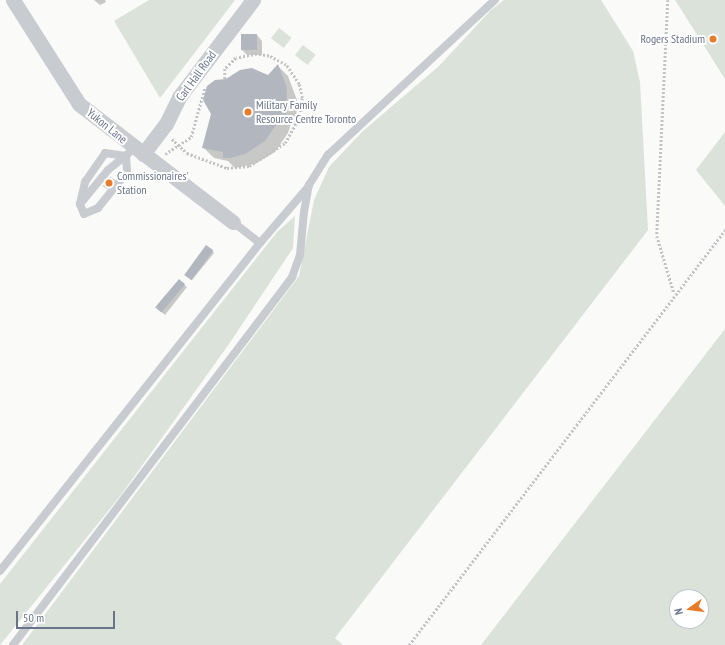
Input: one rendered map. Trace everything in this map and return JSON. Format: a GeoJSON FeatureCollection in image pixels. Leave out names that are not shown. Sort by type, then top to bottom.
{"type":"FeatureCollection","features":[{"type":"Feature","properties":{"kind":"street","name":"Yukon Lane"},"geometry":{"type":"LineString","coordinates":[[13,0],[79,104],[134,152],[233,222]]}},
{"type":"Feature","properties":{"kind":"street","name":"Carl Hall Road"},"geometry":{"type":"LineString","coordinates":[[134,152],[162,128],[179,97],[253,0]]}},
{"type":"Feature","properties":{"kind":"lane"},"geometry":{"type":"LineString","coordinates":[[0,570],[260,243],[309,185],[328,155],[495,0]]}},
{"type":"Feature","properties":{"kind":"lane"},"geometry":{"type":"LineString","coordinates":[[134,152],[127,172],[98,208],[84,214],[80,204],[85,182],[105,153],[134,152]]}},
{"type":"Feature","properties":{"kind":"lane"},"geometry":{"type":"LineString","coordinates":[[80,204],[108,170],[134,152]]}},
{"type":"Feature","properties":{"kind":"lane"},"geometry":{"type":"LineString","coordinates":[[13,645],[292,277],[300,255],[304,212],[309,185]]}},
{"type":"Feature","properties":{"kind":"lane"},"geometry":{"type":"LineString","coordinates":[[233,222],[260,243]]}},
{"type":"Feature","properties":{"kind":"path"},"geometry":{"type":"LineString","coordinates":[[668,0],[658,236],[674,293]]}},
{"type":"Feature","properties":{"kind":"path"},"geometry":{"type":"LineString","coordinates":[[162,128],[177,145],[187,153],[216,165],[237,168],[259,161],[285,143],[300,116],[302,98],[299,84],[286,65],[269,56],[257,54],[236,58],[225,69],[225,79]]}},
{"type":"Feature","properties":{"kind":"path"},"geometry":{"type":"LineString","coordinates":[[221,65],[225,69]]}},
{"type":"Feature","properties":{"kind":"path"},"geometry":{"type":"LineString","coordinates":[[164,154],[177,145],[188,141],[191,137],[208,81]]}},
{"type":"Feature","properties":{"kind":"path"},"geometry":{"type":"LineString","coordinates":[[409,645],[674,293],[725,230]]}},
{"type":"Feature","properties":{"kind":"shaded area"},"geometry":{"type":"Polygon","coordinates":[[[149,0],[235,0],[160,98],[114,21],[149,0]]]}},
{"type":"Feature","properties":{"kind":"shaded area"},"geometry":{"type":"Polygon","coordinates":[[[504,0],[601,0],[633,51],[640,82],[648,230],[335,638],[343,645],[22,645],[299,276],[314,200],[329,167],[363,131],[439,66],[491,10],[504,0]]]}},
{"type":"Feature","properties":{"kind":"shaded area","name":"Rogers Stadium"},"geometry":{"type":"Polygon","coordinates":[[[675,0],[725,0],[725,79],[675,0]]]}},
{"type":"Feature","properties":{"kind":"shaded area"},"geometry":{"type":"Polygon","coordinates":[[[279,28],[292,38],[284,48],[271,38],[279,28]]]}},
{"type":"Feature","properties":{"kind":"shaded area"},"geometry":{"type":"Polygon","coordinates":[[[303,45],[316,55],[308,65],[295,55],[303,45]]]}},
{"type":"Feature","properties":{"kind":"shaded area"},"geometry":{"type":"Polygon","coordinates":[[[725,132],[725,206],[696,170],[725,132]]]}},
{"type":"Feature","properties":{"kind":"shaded area"},"geometry":{"type":"Polygon","coordinates":[[[295,216],[293,248],[229,344],[121,495],[0,645],[0,584],[277,232],[295,216]]]}},
{"type":"Feature","properties":{"kind":"shaded area"},"geometry":{"type":"Polygon","coordinates":[[[725,329],[725,645],[481,645],[725,329]]]}},
{"type":"Feature","properties":{"kind":"building"},"geometry":{"type":"Polygon","coordinates":[[[241,34],[257,34],[257,50],[241,50],[241,34]]]}},
{"type":"Feature","properties":{"kind":"building","name":"Military Family Resource Centre Toronto"},"geometry":{"type":"Polygon","coordinates":[[[278,64],[287,88],[286,115],[280,114],[278,122],[265,141],[245,154],[230,158],[223,158],[223,152],[202,148],[211,114],[203,100],[207,86],[215,80],[226,79],[240,70],[252,68],[268,75],[278,64]]]}},
{"type":"Feature","properties":{"kind":"building","name":"Commissionaires' Station"},"geometry":{"type":"Polygon","coordinates":[[[110,177],[115,180],[107,189],[103,186],[110,177]]]}},
{"type":"Feature","properties":{"kind":"building"},"geometry":{"type":"Polygon","coordinates":[[[206,245],[213,250],[192,280],[184,275],[206,245]]]}},
{"type":"Feature","properties":{"kind":"building"},"geometry":{"type":"Polygon","coordinates":[[[179,279],[185,284],[161,312],[155,307],[179,279]]]}},
{"type":"Feature","properties":{"kind":"place","name":"Rogers Stadium"},"geometry":{"type":"Point","coordinates":[713,39]}},
{"type":"Feature","properties":{"kind":"place","name":"Military Family Resource Centre Toronto"},"geometry":{"type":"Point","coordinates":[248,112]}},
{"type":"Feature","properties":{"kind":"place","name":"Commissionaires' Station"},"geometry":{"type":"Point","coordinates":[109,183]}}]}
